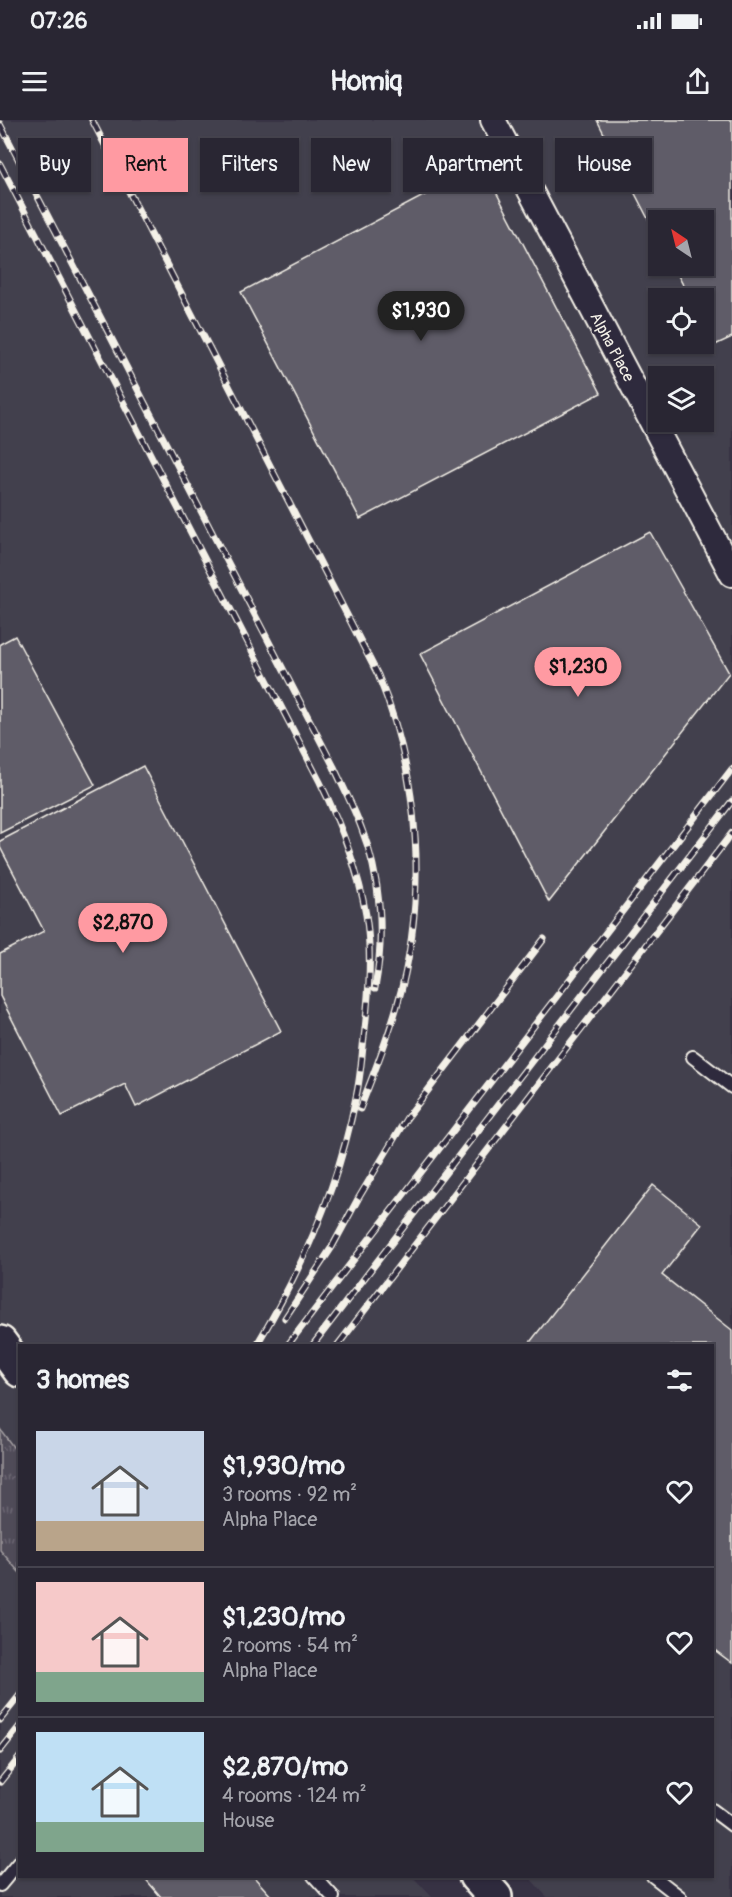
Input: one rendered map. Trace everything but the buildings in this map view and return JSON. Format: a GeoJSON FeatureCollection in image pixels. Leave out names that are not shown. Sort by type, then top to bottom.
{"type":"FeatureCollection","features":[{"type":"Feature","properties":{"kind":"street","name":"Alpha Place"},"geometry":{"type":"LineString","coordinates":[[493,120],[732,574]]}},
{"type":"Feature","properties":{"kind":"street"},"geometry":{"type":"LineString","coordinates":[[0,1343],[18,1367]]}},
{"type":"Feature","properties":{"kind":"street"},"geometry":{"type":"LineString","coordinates":[[478,1878],[495,1897]]}},
{"type":"Feature","properties":{"kind":"lane"},"geometry":{"type":"LineString","coordinates":[[693,1057],[732,1087]]}},
{"type":"Feature","properties":{"kind":"lane"},"geometry":{"type":"LineString","coordinates":[[714,1812],[732,1825]]}},
{"type":"Feature","properties":{"kind":"lane"},"geometry":{"type":"LineString","coordinates":[[0,1885],[18,1863]]}},
{"type":"Feature","properties":{"kind":"lane"},"geometry":{"type":"LineString","coordinates":[[316,1878],[333,1897]]}},
{"type":"Feature","properties":{"kind":"lane"},"geometry":{"type":"LineString","coordinates":[[656,1878],[680,1897]]}},
{"type":"Feature","properties":{"kind":"shaded area"},"geometry":{"type":"Polygon","coordinates":[[[0,120],[732,120],[732,1897],[547,1897],[530,1878],[714,1878],[714,1344],[18,1344],[18,1878],[414,1878],[432,1897],[0,1897],[0,120]]]}},
{"type":"Feature","properties":{"kind":"green space"},"geometry":{"type":"Polygon","coordinates":[[[0,1429],[18,1454],[18,1571],[0,1550],[0,1429]]]}},
{"type":"Feature","properties":{"kind":"railway"},"geometry":{"type":"LineString","coordinates":[[92,120],[378,675],[403,755],[411,797],[415,839],[416,881],[413,923],[407,965],[397,1006],[360,1109]]}},
{"type":"Feature","properties":{"kind":"railway"},"geometry":{"type":"LineString","coordinates":[[0,124],[334,767],[355,812],[368,846],[377,886],[380,948],[375,988]]}},
{"type":"Feature","properties":{"kind":"railway"},"geometry":{"type":"LineString","coordinates":[[0,164],[320,782],[348,847],[363,898],[369,944],[369,986],[359,1080],[349,1130],[317,1226],[289,1287],[257,1344]]}},
{"type":"Feature","properties":{"kind":"railway"},"geometry":{"type":"LineString","coordinates":[[289,1344],[732,769]]}},
{"type":"Feature","properties":{"kind":"railway"},"geometry":{"type":"LineString","coordinates":[[314,1344],[732,801]]}},
{"type":"Feature","properties":{"kind":"railway"},"geometry":{"type":"LineString","coordinates":[[339,1344],[732,833]]}},
{"type":"Feature","properties":{"kind":"railway"},"geometry":{"type":"LineString","coordinates":[[285,1318],[332,1247],[406,1119],[544,939]]}},
{"type":"Feature","properties":{"kind":"railway"},"geometry":{"type":"LineString","coordinates":[[0,1720],[18,1698]]}},
{"type":"Feature","properties":{"kind":"railway"},"geometry":{"type":"LineString","coordinates":[[0,1751],[18,1728]]}},
{"type":"Feature","properties":{"kind":"railway"},"geometry":{"type":"LineString","coordinates":[[0,1782],[18,1760]]}}]}
